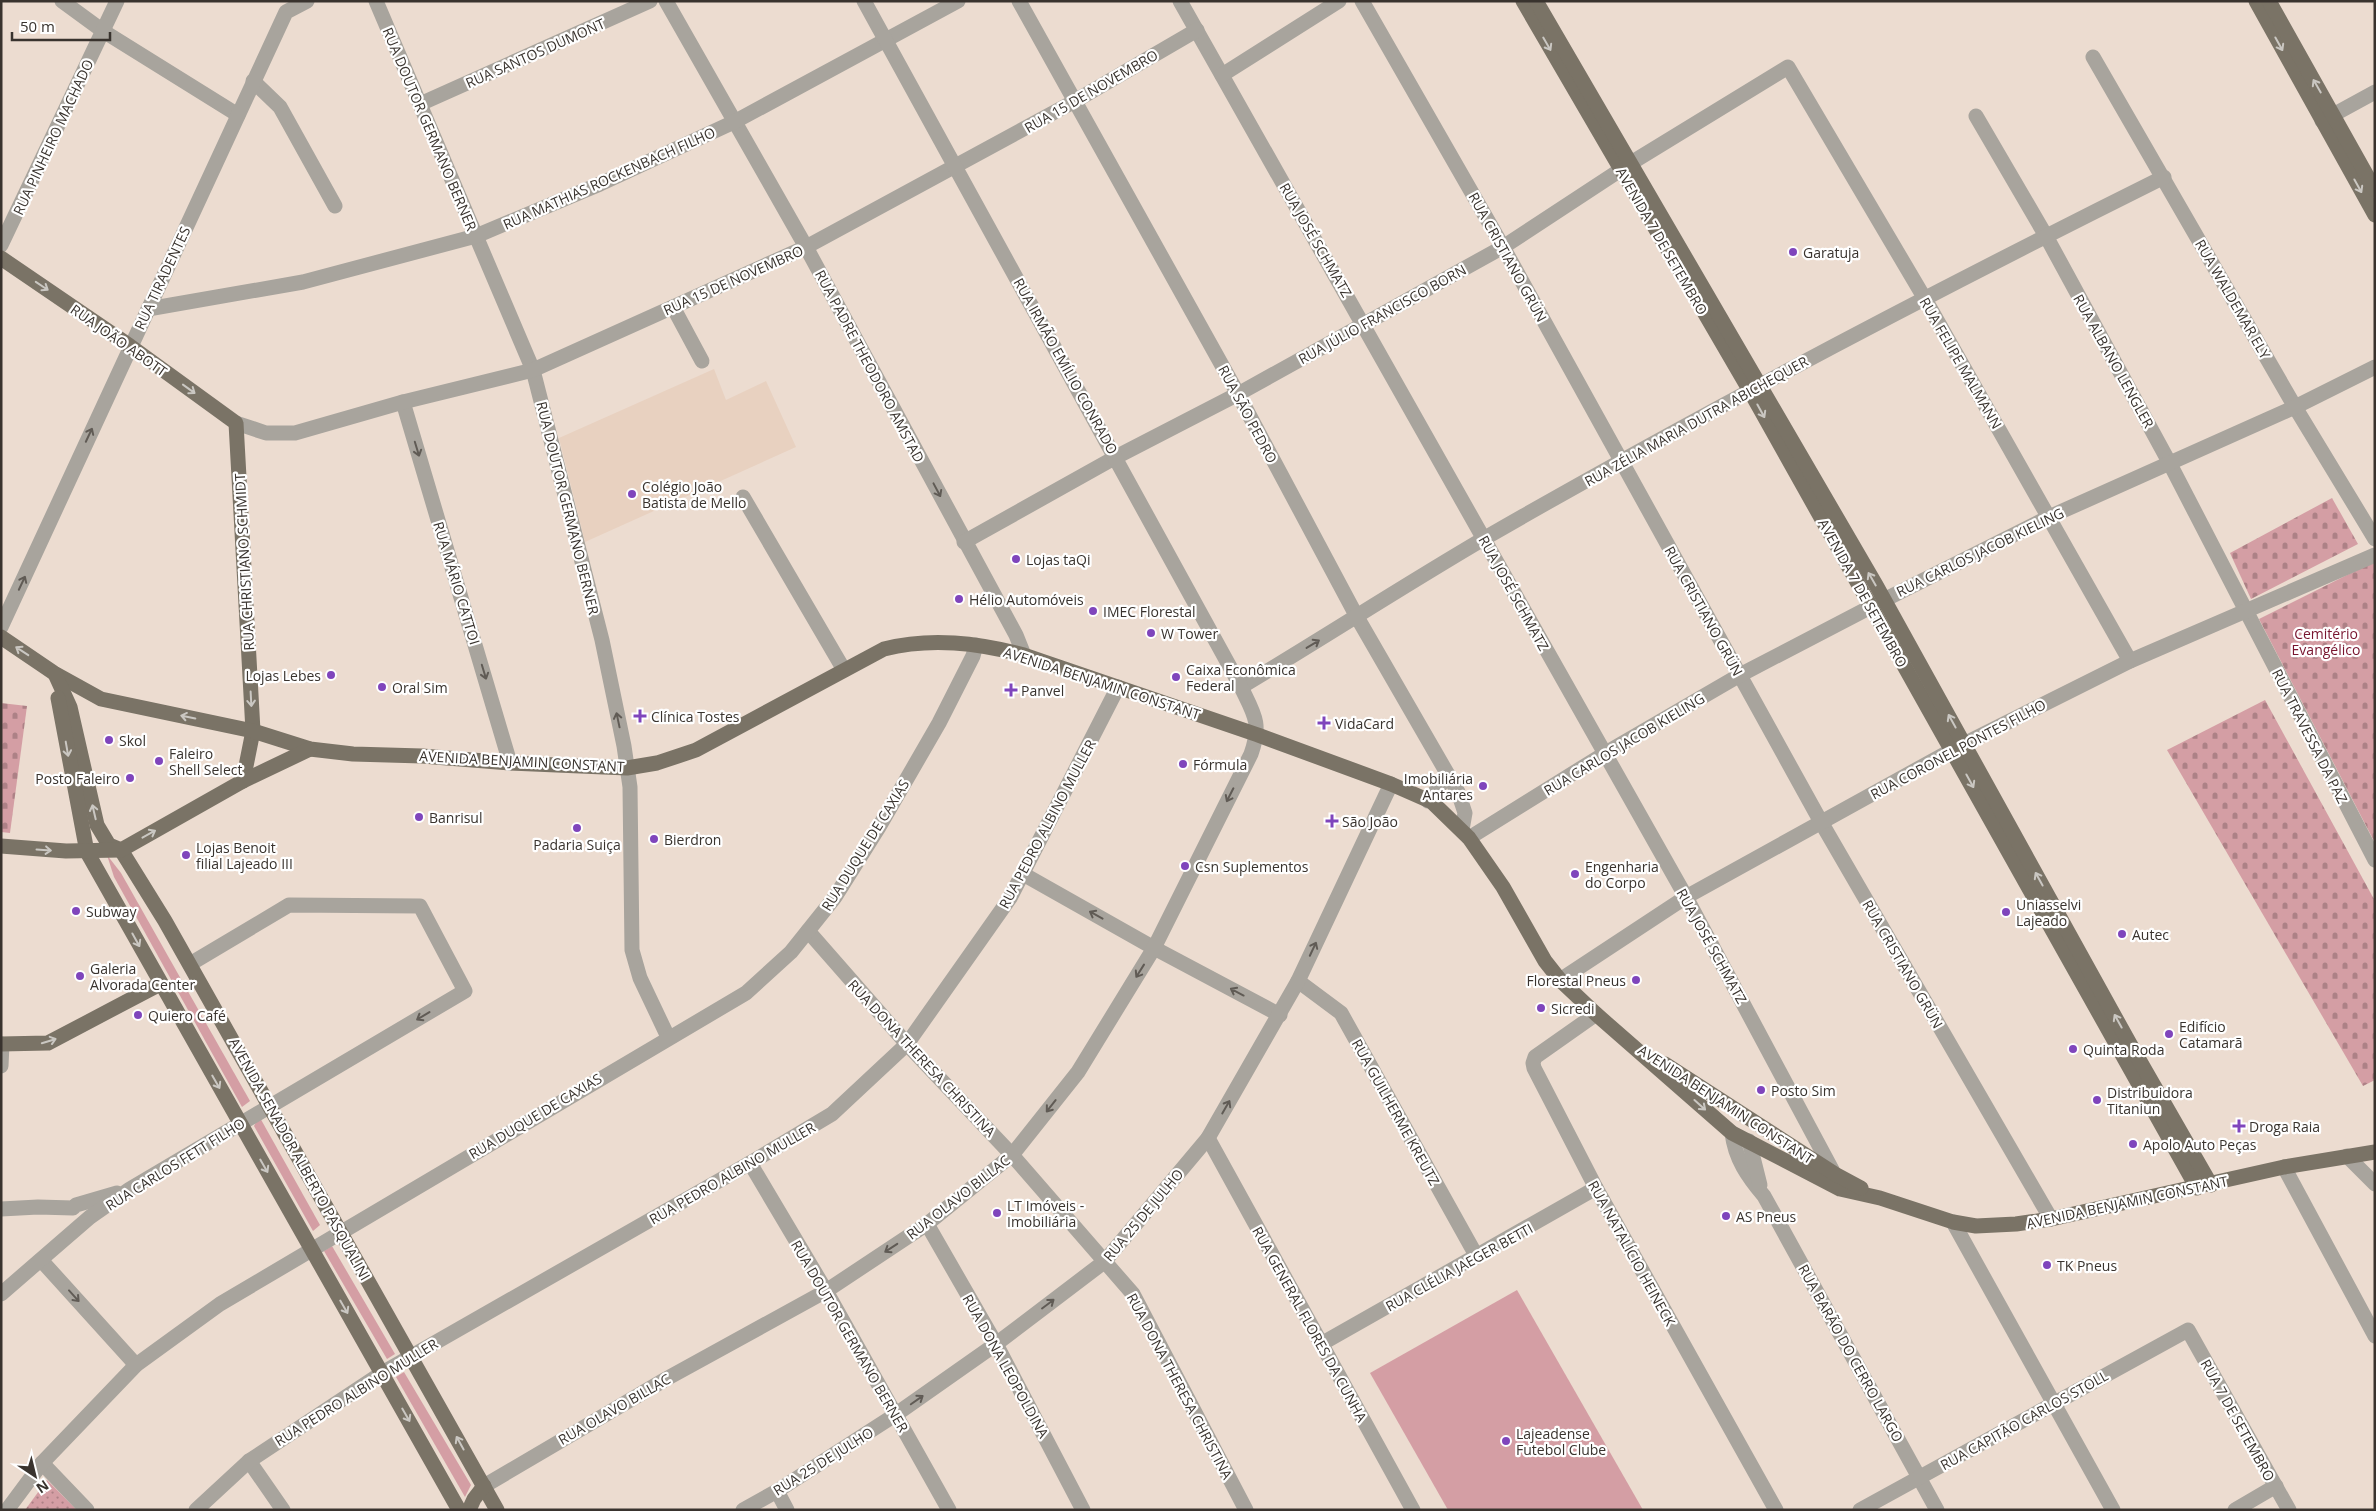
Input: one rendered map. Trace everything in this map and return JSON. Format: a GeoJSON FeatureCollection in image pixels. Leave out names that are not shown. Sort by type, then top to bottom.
{"type":"FeatureCollection","features":[{"type":"Feature","properties":{"kind":"main road","name":"AVENIDA 7 DE SETEMBRO"},"geometry":{"type":"LineString","coordinates":[[1523,1],[1626,166]]}},
{"type":"Feature","properties":{"kind":"main road","name":"AVENIDA 7 DE SETEMBRO"},"geometry":{"type":"LineString","coordinates":[[1536,1],[1626,166],[1959,747],[2124,1047],[2204,1187]]}},
{"type":"Feature","properties":{"kind":"main road"},"geometry":{"type":"LineString","coordinates":[[2256,1],[2375,190]]}},
{"type":"Feature","properties":{"kind":"main road"},"geometry":{"type":"LineString","coordinates":[[2268,1],[2328,118],[2375,216]]}},
{"type":"Feature","properties":{"kind":"main road","name":"RUA JOÃO ABOTT"},"geometry":{"type":"LineString","coordinates":[[1,258],[130,346],[236,423]]}},
{"type":"Feature","properties":{"kind":"main road","name":"RUA CHRISTIANO SCHMIDT"},"geometry":{"type":"LineString","coordinates":[[236,423],[253,730],[243,781]]}},
{"type":"Feature","properties":{"kind":"main road","name":"AVENIDA BENJAMIN CONSTANT"},"geometry":{"type":"LineString","coordinates":[[1,637],[49,669],[97,697],[253,730],[310,749],[354,754],[627,768],[657,762],[696,750],[884,649],[918,642],[976,644],[1024,655],[1258,735],[1391,784],[1428,801],[1466,834],[1502,887],[1545,961],[1560,980],[1596,1014],[1732,1133],[1840,1189],[1880,1198],[1953,1222],[1976,1226],[1996,1225],[2051,1219],[2204,1187],[2284,1167],[2375,1152]]}},
{"type":"Feature","properties":{"kind":"main road","name":"AVENIDA SENADOR ALBERTO PASQUALINI"},"geometry":{"type":"LineString","coordinates":[[49,669],[63,707],[97,825],[109,845],[121,850],[190,964],[497,1510]]}},
{"type":"Feature","properties":{"kind":"main road"},"geometry":{"type":"LineString","coordinates":[[63,707],[97,697]]}},
{"type":"Feature","properties":{"kind":"main road","name":"AVENIDA SENADOR ALBERTO PASQUALINI"},"geometry":{"type":"LineString","coordinates":[[63,707],[86,852],[459,1510]]}},
{"type":"Feature","properties":{"kind":"main road"},"geometry":{"type":"LineString","coordinates":[[1,846],[86,852],[121,850],[243,781],[310,749]]}},
{"type":"Feature","properties":{"kind":"main road"},"geometry":{"type":"LineString","coordinates":[[1,1044],[48,1043],[160,984]]}},
{"type":"Feature","properties":{"kind":"main road","name":"AVENIDA BENJAMIN CONSTANT"},"geometry":{"type":"LineString","coordinates":[[1624,1038],[1835,1174],[1880,1198]]}},
{"type":"Feature","properties":{"kind":"main road"},"geometry":{"type":"LineString","coordinates":[[1732,1133],[1736,1121],[1749,1119],[1748,1141]]}},
{"type":"Feature","properties":{"kind":"main road"},"geometry":{"type":"LineString","coordinates":[[469,1510],[474,1499],[484,1486]]}},
{"type":"Feature","properties":{"kind":"street"},"geometry":{"type":"LineString","coordinates":[[62,1],[103,31],[238,115]]}},
{"type":"Feature","properties":{"kind":"street","name":"RUA PINHEIRO MACHADO"},"geometry":{"type":"LineString","coordinates":[[1,245],[117,1]]}},
{"type":"Feature","properties":{"kind":"street","name":"RUA TIRADENTES"},"geometry":{"type":"LineString","coordinates":[[1,627],[286,12],[307,1]]}},
{"type":"Feature","properties":{"kind":"street","name":"RUA DOUTOR GERMANO BERNER"},"geometry":{"type":"LineString","coordinates":[[376,1],[533,370],[602,640],[627,768],[630,787],[632,950],[640,978],[668,1037]]}},
{"type":"Feature","properties":{"kind":"street","name":"RUA SANTOS DUMONT"},"geometry":{"type":"LineString","coordinates":[[420,104],[650,1]]}},
{"type":"Feature","properties":{"kind":"street","name":"RUA PADRE THEODORO AMSTAD"},"geometry":{"type":"LineString","coordinates":[[666,1],[806,247],[1016,635],[1024,655]]}},
{"type":"Feature","properties":{"kind":"street","name":"RUA IRMÃO EMÍLIO CONRADO"},"geometry":{"type":"LineString","coordinates":[[864,1],[1241,687],[1254,713],[1258,735]]}},
{"type":"Feature","properties":{"kind":"street","name":"RUA MATHIAS ROCKENBACH FILHO"},"geometry":{"type":"LineString","coordinates":[[148,309],[302,282],[476,236],[600,184],[734,122],[958,1]]}},
{"type":"Feature","properties":{"kind":"street","name":"RUA SÃO PEDRO"},"geometry":{"type":"LineString","coordinates":[[1019,1],[1238,394],[1357,617],[1458,792],[1465,813],[1466,834]]}},
{"type":"Feature","properties":{"kind":"street","name":"RUA JOSÉ SCHMATZ"},"geometry":{"type":"LineString","coordinates":[[1180,1],[1686,897],[1835,1174],[1840,1189]]}},
{"type":"Feature","properties":{"kind":"street"},"geometry":{"type":"LineString","coordinates":[[1222,75],[1339,1]]}},
{"type":"Feature","properties":{"kind":"street","name":"RUA CRISTIANO GRÜN"},"geometry":{"type":"LineString","coordinates":[[1362,1],[1503,247],[1821,822],[2051,1219]]}},
{"type":"Feature","properties":{"kind":"street","name":"RUA 15 DE NOVEMBRO"},"geometry":{"type":"LineString","coordinates":[[236,423],[266,433],[295,433],[403,402],[533,370],[806,247],[1075,101],[1196,30]]}},
{"type":"Feature","properties":{"kind":"street","name":"RUA WALDEMAR ELY"},"geometry":{"type":"LineString","coordinates":[[2093,57],[2164,177],[2294,407],[2375,539]]}},
{"type":"Feature","properties":{"kind":"street","name":"RUA JÚLIO FRANCISCO BORN"},"geometry":{"type":"LineString","coordinates":[[964,542],[1116,457],[1238,394],[1503,247],[1626,166],[1788,67]]}},
{"type":"Feature","properties":{"kind":"street","name":"RUA FELIPE MALMANN"},"geometry":{"type":"LineString","coordinates":[[1788,67],[1925,299],[2130,661]]}},
{"type":"Feature","properties":{"kind":"street"},"geometry":{"type":"LineString","coordinates":[[254,81],[280,107],[335,206]]}},
{"type":"Feature","properties":{"kind":"street"},"geometry":{"type":"LineString","coordinates":[[2328,118],[2375,92]]}},
{"type":"Feature","properties":{"kind":"street","name":"RUA ALBANO LENGLER"},"geometry":{"type":"LineString","coordinates":[[1976,116],[2046,236],[2169,462],[2245,612]]}},
{"type":"Feature","properties":{"kind":"street","name":"RUA ZÉLIA MARIA DUTRA ABICHEQUER"},"geometry":{"type":"LineString","coordinates":[[1241,687],[1484,539],[1621,462],[1925,299],[2164,177]]}},
{"type":"Feature","properties":{"kind":"street"},"geometry":{"type":"LineString","coordinates":[[674,307],[702,362]]}},
{"type":"Feature","properties":{"kind":"street","name":"RUA CARLOS JACOB KIELING"},"geometry":{"type":"LineString","coordinates":[[1466,834],[1740,676],[1878,604],[2048,517],[2294,407],[2375,367]]}},
{"type":"Feature","properties":{"kind":"street","name":"RUA MÁRIO CATTOI"},"geometry":{"type":"LineString","coordinates":[[403,402],[510,763]]}},
{"type":"Feature","properties":{"kind":"street"},"geometry":{"type":"LineString","coordinates":[[743,497],[844,670]]}},
{"type":"Feature","properties":{"kind":"street","name":"RUA CORONEL PONTES FILHO"},"geometry":{"type":"LineString","coordinates":[[1560,980],[1686,897],[1959,747],[2130,661],[2375,555]]}},
{"type":"Feature","properties":{"kind":"street","name":"RUA TRAVESSA DA PAZ"},"geometry":{"type":"LineString","coordinates":[[2245,612],[2375,860]]}},
{"type":"Feature","properties":{"kind":"street","name":"RUA DUQUE DE CAXIAS"},"geometry":{"type":"LineString","coordinates":[[7,1510],[42,1463],[136,1365],[220,1304],[668,1037],[746,993],[791,952],[835,897],[879,827],[939,723],[973,656],[976,644]]}},
{"type":"Feature","properties":{"kind":"street","name":"RUA PEDRO ALBINO MULLER"},"geometry":{"type":"LineString","coordinates":[[196,1510],[249,1461],[382,1373],[750,1164],[832,1114],[907,1044],[1010,898],[1118,687]]}},
{"type":"Feature","properties":{"kind":"street","name":"RUA OLAVO BILLAC"},"geometry":{"type":"LineString","coordinates":[[484,1486],[666,1379],[826,1291],[927,1224],[1012,1155],[1078,1072],[1154,948],[1251,754],[1258,735]]}},
{"type":"Feature","properties":{"kind":"street"},"geometry":{"type":"LineString","coordinates":[[1428,801],[1448,775]]}},
{"type":"Feature","properties":{"kind":"street","name":"RUA 25 DE JULHO"},"geometry":{"type":"LineString","coordinates":[[743,1510],[777,1491],[895,1415],[996,1344],[1104,1262],[1208,1138],[1298,981],[1391,784]]}},
{"type":"Feature","properties":{"kind":"street"},"geometry":{"type":"LineString","coordinates":[[1023,874],[1154,948],[1280,1015]]}},
{"type":"Feature","properties":{"kind":"street","name":"RUA CARLOS FETT FILHO"},"geometry":{"type":"LineString","coordinates":[[76,1214],[130,1189],[465,991],[420,906],[289,905],[190,964]]}},
{"type":"Feature","properties":{"kind":"street","name":"RUA DONA THERESA CHRISTINA"},"geometry":{"type":"LineString","coordinates":[[808,931],[907,1044],[1012,1155],[1133,1294],[1246,1510]]}},
{"type":"Feature","properties":{"kind":"street","name":"RUA GUILHERME KREUTZ"},"geometry":{"type":"LineString","coordinates":[[1298,981],[1341,1013],[1477,1258]]}},
{"type":"Feature","properties":{"kind":"street","name":"RUA NATALÍCIO HEINECK"},"geometry":{"type":"LineString","coordinates":[[1596,1014],[1536,1057],[1533,1063],[1534,1068],[1596,1188],[1776,1510]]}},
{"type":"Feature","properties":{"kind":"street"},"geometry":{"type":"LineString","coordinates":[[1,1044],[1,1066]]}},
{"type":"Feature","properties":{"kind":"street","name":"RUA BARÃO DO CERRO LARGO"},"geometry":{"type":"LineString","coordinates":[[1732,1133],[1734,1150],[1738,1159],[1750,1180],[1764,1196],[1937,1510]]}},
{"type":"Feature","properties":{"kind":"street","name":"RUA GENERAL FLORES DA CUNHA"},"geometry":{"type":"LineString","coordinates":[[1208,1138],[1413,1510]]}},
{"type":"Feature","properties":{"kind":"street","name":"RUA BARÃO DO CERRO LARGO"},"geometry":{"type":"LineString","coordinates":[[1748,1141],[1764,1196]]}},
{"type":"Feature","properties":{"kind":"street"},"geometry":{"type":"LineString","coordinates":[[2347,1156],[2375,1184]]}},
{"type":"Feature","properties":{"kind":"street","name":"RUA DOUTOR GERMANO BERNER"},"geometry":{"type":"LineString","coordinates":[[750,1164],[826,1291],[949,1510]]}},
{"type":"Feature","properties":{"kind":"street"},"geometry":{"type":"LineString","coordinates":[[2284,1167],[2375,1336]]}},
{"type":"Feature","properties":{"kind":"street","name":"RUA CLÉLIA JAEGER BETTI"},"geometry":{"type":"LineString","coordinates":[[1321,1344],[1477,1258],[1596,1188]]}},
{"type":"Feature","properties":{"kind":"street"},"geometry":{"type":"LineString","coordinates":[[1,1209],[38,1207],[76,1214],[59,1245],[1,1294]]}},
{"type":"Feature","properties":{"kind":"street"},"geometry":{"type":"LineString","coordinates":[[1953,1222],[2113,1510]]}},
{"type":"Feature","properties":{"kind":"street","name":"RUA DONA LEOPOLDINA"},"geometry":{"type":"LineString","coordinates":[[927,1224],[996,1344],[1083,1510]]}},
{"type":"Feature","properties":{"kind":"street"},"geometry":{"type":"LineString","coordinates":[[41,1260],[136,1365]]}},
{"type":"Feature","properties":{"kind":"street","name":"RUA CAPITÃO CARLOS STOLL"},"geometry":{"type":"LineString","coordinates":[[1860,1510],[2188,1330]]}},
{"type":"Feature","properties":{"kind":"street","name":"RUA 7 DE SETEMBRO"},"geometry":{"type":"LineString","coordinates":[[2188,1330],[2289,1510]]}},
{"type":"Feature","properties":{"kind":"street"},"geometry":{"type":"LineString","coordinates":[[249,1461],[283,1510]]}},
{"type":"Feature","properties":{"kind":"street"},"geometry":{"type":"LineString","coordinates":[[42,1463],[87,1510]]}},
{"type":"Feature","properties":{"kind":"street"},"geometry":{"type":"LineString","coordinates":[[2235,1510],[2276,1486]]}},
{"type":"Feature","properties":{"kind":"street"},"geometry":{"type":"LineString","coordinates":[[777,1491],[788,1510]]}},
{"type":"Feature","properties":{"kind":"street"},"geometry":{"type":"LineString","coordinates":[[1,1506],[7,1510]]}},
{"type":"Feature","properties":{"kind":"shaded area","name":"Colégio João Batista de Mello"},"geometry":{"type":"Polygon","coordinates":[[[714,369],[726,400],[766,381],[796,447],[585,542],[559,438],[714,369]]]}},
{"type":"Feature","properties":{"kind":"green space"},"geometry":{"type":"Polygon","coordinates":[[[2332,498],[2358,544],[2251,599],[2230,553],[2332,498]]]}},
{"type":"Feature","properties":{"kind":"green space","name":"Cemitério Evangélico"},"geometry":{"type":"Polygon","coordinates":[[[2373,562],[2375,565],[2375,843],[2259,619],[2373,562]]]}},
{"type":"Feature","properties":{"kind":"green space"},"geometry":{"type":"Polygon","coordinates":[[[2265,700],[2375,901],[2375,1080],[2363,1086],[2167,750],[2265,700]]]}},
{"type":"Feature","properties":{"kind":"green space"},"geometry":{"type":"Polygon","coordinates":[[[1,703],[27,706],[10,833],[1,832],[1,703]]]}},
{"type":"Feature","properties":{"kind":"green space"},"geometry":{"type":"Polygon","coordinates":[[[107,855],[121,873],[250,1101],[242,1107],[114,877],[107,855]]]}},
{"type":"Feature","properties":{"kind":"green space"},"geometry":{"type":"Polygon","coordinates":[[[259,1116],[320,1225],[313,1231],[254,1126],[259,1116]]]}},
{"type":"Feature","properties":{"kind":"green space"},"geometry":{"type":"Polygon","coordinates":[[[332,1246],[395,1354],[387,1359],[324,1251],[332,1246]]]}},
{"type":"Feature","properties":{"kind":"green space","name":"Lajeadense Futebol Clube"},"geometry":{"type":"Polygon","coordinates":[[[1517,1290],[1643,1510],[1448,1510],[1370,1373],[1517,1290]]]}},
{"type":"Feature","properties":{"kind":"green space"},"geometry":{"type":"Polygon","coordinates":[[[404,1372],[471,1485],[465,1497],[396,1377],[404,1372]]]}},
{"type":"Feature","properties":{"kind":"green space"},"geometry":{"type":"Polygon","coordinates":[[[47,1480],[77,1510],[25,1510],[47,1480]]]}},
{"type":"Feature","properties":{"kind":"place","name":"Garatuja"},"geometry":{"type":"Point","coordinates":[1793,252]}},
{"type":"Feature","properties":{"kind":"place","name":"Colégio João Batista de Mello"},"geometry":{"type":"Point","coordinates":[632,494]}},
{"type":"Feature","properties":{"kind":"place","name":"Lojas taQi"},"geometry":{"type":"Point","coordinates":[1016,559]}},
{"type":"Feature","properties":{"kind":"place","name":"Hélio Automóveis"},"geometry":{"type":"Point","coordinates":[959,599]}},
{"type":"Feature","properties":{"kind":"place","name":"IMEC Florestal"},"geometry":{"type":"Point","coordinates":[1093,611]}},
{"type":"Feature","properties":{"kind":"place","name":"W Tower"},"geometry":{"type":"Point","coordinates":[1151,633]}},
{"type":"Feature","properties":{"kind":"place","name":"Lojas Lebes"},"geometry":{"type":"Point","coordinates":[331,675]}},
{"type":"Feature","properties":{"kind":"place","name":"Caixa Econômica Federal"},"geometry":{"type":"Point","coordinates":[1176,677]}},
{"type":"Feature","properties":{"kind":"place","name":"Oral Sim"},"geometry":{"type":"Point","coordinates":[382,687]}},
{"type":"Feature","properties":{"kind":"place","name":"Panvel"},"geometry":{"type":"Point","coordinates":[1011,690]}},
{"type":"Feature","properties":{"kind":"place","name":"Clínica Tostes"},"geometry":{"type":"Point","coordinates":[640,716]}},
{"type":"Feature","properties":{"kind":"place","name":"VidaCard"},"geometry":{"type":"Point","coordinates":[1324,723]}},
{"type":"Feature","properties":{"kind":"place","name":"Skol"},"geometry":{"type":"Point","coordinates":[109,740]}},
{"type":"Feature","properties":{"kind":"place","name":"Faleiro Shell Select"},"geometry":{"type":"Point","coordinates":[159,761]}},
{"type":"Feature","properties":{"kind":"place","name":"Fórmula"},"geometry":{"type":"Point","coordinates":[1183,764]}},
{"type":"Feature","properties":{"kind":"place","name":"Posto Faleiro"},"geometry":{"type":"Point","coordinates":[130,778]}},
{"type":"Feature","properties":{"kind":"place","name":"Imobiliária Antares"},"geometry":{"type":"Point","coordinates":[1483,786]}},
{"type":"Feature","properties":{"kind":"place","name":"Banrisul"},"geometry":{"type":"Point","coordinates":[419,817]}},
{"type":"Feature","properties":{"kind":"place","name":"São João"},"geometry":{"type":"Point","coordinates":[1332,821]}},
{"type":"Feature","properties":{"kind":"place","name":"Padaria Suiça"},"geometry":{"type":"Point","coordinates":[577,828]}},
{"type":"Feature","properties":{"kind":"place","name":"Bierdron"},"geometry":{"type":"Point","coordinates":[654,839]}},
{"type":"Feature","properties":{"kind":"place","name":"Lojas Benoit filial Lajeado III"},"geometry":{"type":"Point","coordinates":[186,855]}},
{"type":"Feature","properties":{"kind":"place","name":"Csn Suplementos"},"geometry":{"type":"Point","coordinates":[1185,866]}},
{"type":"Feature","properties":{"kind":"place","name":"Engenharia do Corpo"},"geometry":{"type":"Point","coordinates":[1575,874]}},
{"type":"Feature","properties":{"kind":"place","name":"Subway"},"geometry":{"type":"Point","coordinates":[76,911]}},
{"type":"Feature","properties":{"kind":"place","name":"Uniasselvi Lajeado"},"geometry":{"type":"Point","coordinates":[2006,912]}},
{"type":"Feature","properties":{"kind":"place","name":"Autec"},"geometry":{"type":"Point","coordinates":[2122,934]}},
{"type":"Feature","properties":{"kind":"place","name":"Galeria Alvorada Center"},"geometry":{"type":"Point","coordinates":[80,976]}},
{"type":"Feature","properties":{"kind":"place","name":"Florestal Pneus"},"geometry":{"type":"Point","coordinates":[1636,980]}},
{"type":"Feature","properties":{"kind":"place","name":"Sicredi"},"geometry":{"type":"Point","coordinates":[1541,1008]}},
{"type":"Feature","properties":{"kind":"place","name":"Quiero Café"},"geometry":{"type":"Point","coordinates":[138,1015]}},
{"type":"Feature","properties":{"kind":"place","name":"Edifício Catamarã"},"geometry":{"type":"Point","coordinates":[2169,1034]}},
{"type":"Feature","properties":{"kind":"place","name":"Quinta Roda"},"geometry":{"type":"Point","coordinates":[2073,1049]}},
{"type":"Feature","properties":{"kind":"place","name":"Posto Sim"},"geometry":{"type":"Point","coordinates":[1761,1090]}},
{"type":"Feature","properties":{"kind":"place","name":"Distribuidora Titaniun"},"geometry":{"type":"Point","coordinates":[2097,1100]}},
{"type":"Feature","properties":{"kind":"place","name":"Droga Raia"},"geometry":{"type":"Point","coordinates":[2239,1126]}},
{"type":"Feature","properties":{"kind":"place","name":"Apolo Auto Peças"},"geometry":{"type":"Point","coordinates":[2133,1144]}},
{"type":"Feature","properties":{"kind":"place","name":"LT Imóveis - Imobiliária"},"geometry":{"type":"Point","coordinates":[997,1213]}},
{"type":"Feature","properties":{"kind":"place","name":"AS Pneus"},"geometry":{"type":"Point","coordinates":[1726,1216]}},
{"type":"Feature","properties":{"kind":"place","name":"TK Pneus"},"geometry":{"type":"Point","coordinates":[2047,1265]}},
{"type":"Feature","properties":{"kind":"place","name":"Lajeadense Futebol Clube"},"geometry":{"type":"Point","coordinates":[1506,1441]}}]}
